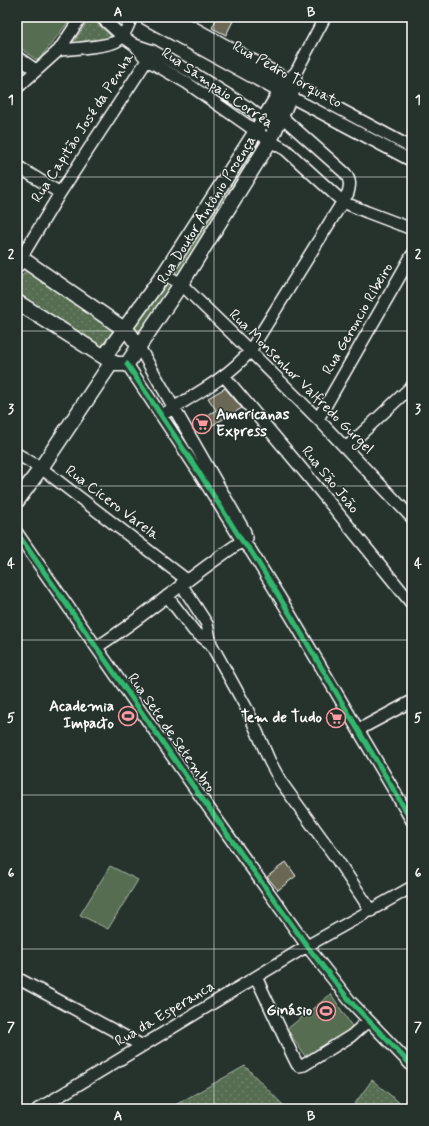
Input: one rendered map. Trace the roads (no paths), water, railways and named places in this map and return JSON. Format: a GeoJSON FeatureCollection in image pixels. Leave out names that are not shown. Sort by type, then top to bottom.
{"type":"FeatureCollection","features":[{"type":"Feature","properties":{"kind":"main road","name":"Rua Pedro Torquato"},"geometry":{"type":"LineString","coordinates":[[146,17],[188,33],[233,58],[290,85]]}},
{"type":"Feature","properties":{"kind":"main road","name":"Rua Pedro Torquato"},"geometry":{"type":"LineString","coordinates":[[171,17],[188,33]]}},
{"type":"Feature","properties":{"kind":"main road","name":"Rua Doutor Antônio Proença"},"geometry":{"type":"LineString","coordinates":[[127,364],[181,284],[273,136],[282,117],[290,85]]}},
{"type":"Feature","properties":{"kind":"main road","name":"Rua Doutor Antônio Proença"},"geometry":{"type":"LineString","coordinates":[[108,359],[124,329],[164,274],[264,119],[290,85]]}},
{"type":"Feature","properties":{"kind":"main road"},"geometry":{"type":"LineString","coordinates":[[19,262],[124,329],[130,334],[139,347]]}},
{"type":"Feature","properties":{"kind":"main road"},"geometry":{"type":"LineString","coordinates":[[17,302],[108,359],[117,364],[127,364]]}},
{"type":"Feature","properties":{"kind":"main road"},"geometry":{"type":"LineString","coordinates":[[17,501],[41,468],[108,359]]}},
{"type":"Feature","properties":{"kind":"street"},"geometry":{"type":"LineString","coordinates":[[17,88],[59,50],[81,17]]}},
{"type":"Feature","properties":{"kind":"street","name":"Rua Sampaio Corrêa"},"geometry":{"type":"LineString","coordinates":[[101,17],[122,36],[150,55],[186,83],[256,131],[273,136]]}},
{"type":"Feature","properties":{"kind":"street"},"geometry":{"type":"LineString","coordinates":[[59,50],[111,44],[122,36],[132,17]]}},
{"type":"Feature","properties":{"kind":"street"},"geometry":{"type":"LineString","coordinates":[[290,85],[325,17]]}},
{"type":"Feature","properties":{"kind":"street","name":"Rua Sampaio Corrêa"},"geometry":{"type":"LineString","coordinates":[[150,55],[196,75],[264,119],[273,136],[286,150],[343,202],[412,229]]}},
{"type":"Feature","properties":{"kind":"street","name":"Rua Capitão José da Penha"},"geometry":{"type":"LineString","coordinates":[[19,262],[60,193],[150,55]]}},
{"type":"Feature","properties":{"kind":"street"},"geometry":{"type":"LineString","coordinates":[[17,57],[36,70]]}},
{"type":"Feature","properties":{"kind":"street","name":"Rua Pedro Torquato"},"geometry":{"type":"LineString","coordinates":[[290,85],[412,148]]}},
{"type":"Feature","properties":{"kind":"street","name":"Rua Pedro Torquato"},"geometry":{"type":"LineString","coordinates":[[290,85],[412,161]]}},
{"type":"Feature","properties":{"kind":"street"},"geometry":{"type":"LineString","coordinates":[[162,415],[224,376],[240,363],[250,351],[348,193],[350,184],[346,173],[282,117]]}},
{"type":"Feature","properties":{"kind":"street"},"geometry":{"type":"LineString","coordinates":[[17,166],[60,193]]}},
{"type":"Feature","properties":{"kind":"street","name":"Rua Geroncio Ribeiro"},"geometry":{"type":"LineString","coordinates":[[318,419],[412,255]]}},
{"type":"Feature","properties":{"kind":"street","name":"Rua Monsenhor Valfredo Gurgel"},"geometry":{"type":"LineString","coordinates":[[164,274],[181,284],[250,351],[318,419],[412,518]]}},
{"type":"Feature","properties":{"kind":"street"},"geometry":{"type":"LineString","coordinates":[[139,347],[174,407],[204,471]]}},
{"type":"Feature","properties":{"kind":"street"},"geometry":{"type":"LineString","coordinates":[[127,364],[162,415],[204,471],[412,821]]}},
{"type":"Feature","properties":{"kind":"street","name":"Rua São João"},"geometry":{"type":"LineString","coordinates":[[224,376],[412,604]]}},
{"type":"Feature","properties":{"kind":"street"},"geometry":{"type":"LineString","coordinates":[[346,448],[412,386]]}},
{"type":"Feature","properties":{"kind":"street","name":"Rua Cicero Varela"},"geometry":{"type":"LineString","coordinates":[[17,454],[41,468],[184,582],[207,624],[211,644]]}},
{"type":"Feature","properties":{"kind":"street","name":"Rua Sete de Setembro"},"geometry":{"type":"LineString","coordinates":[[17,533],[307,946],[368,1021]]}},
{"type":"Feature","properties":{"kind":"street"},"geometry":{"type":"LineString","coordinates":[[97,647],[137,619],[184,582],[245,539]]}},
{"type":"Feature","properties":{"kind":"street"},"geometry":{"type":"LineString","coordinates":[[167,596],[194,631],[211,644],[248,711],[270,762],[281,782],[336,858],[371,911]]}},
{"type":"Feature","properties":{"kind":"street"},"geometry":{"type":"LineString","coordinates":[[358,730],[412,701]]}},
{"type":"Feature","properties":{"kind":"street","name":"Rua da Esperanca"},"geometry":{"type":"LineString","coordinates":[[38,1109],[141,1045],[307,946],[412,887]]}},
{"type":"Feature","properties":{"kind":"street"},"geometry":{"type":"LineString","coordinates":[[256,977],[299,1066],[304,1065],[351,1036],[368,1021],[412,1066]]}},
{"type":"Feature","properties":{"kind":"street"},"geometry":{"type":"LineString","coordinates":[[17,978],[141,1045]]}},
{"type":"Feature","properties":{"kind":"place","name":"Americanas Express"},"geometry":{"type":"Point","coordinates":[202,424]}},
{"type":"Feature","properties":{"kind":"place","name":"Academia Impacto"},"geometry":{"type":"Point","coordinates":[128,716]}},
{"type":"Feature","properties":{"kind":"place","name":"Tem de Tudo"},"geometry":{"type":"Point","coordinates":[336,718]}},
{"type":"Feature","properties":{"kind":"place","name":"Ginásio"},"geometry":{"type":"Point","coordinates":[326,1011]}}]}
